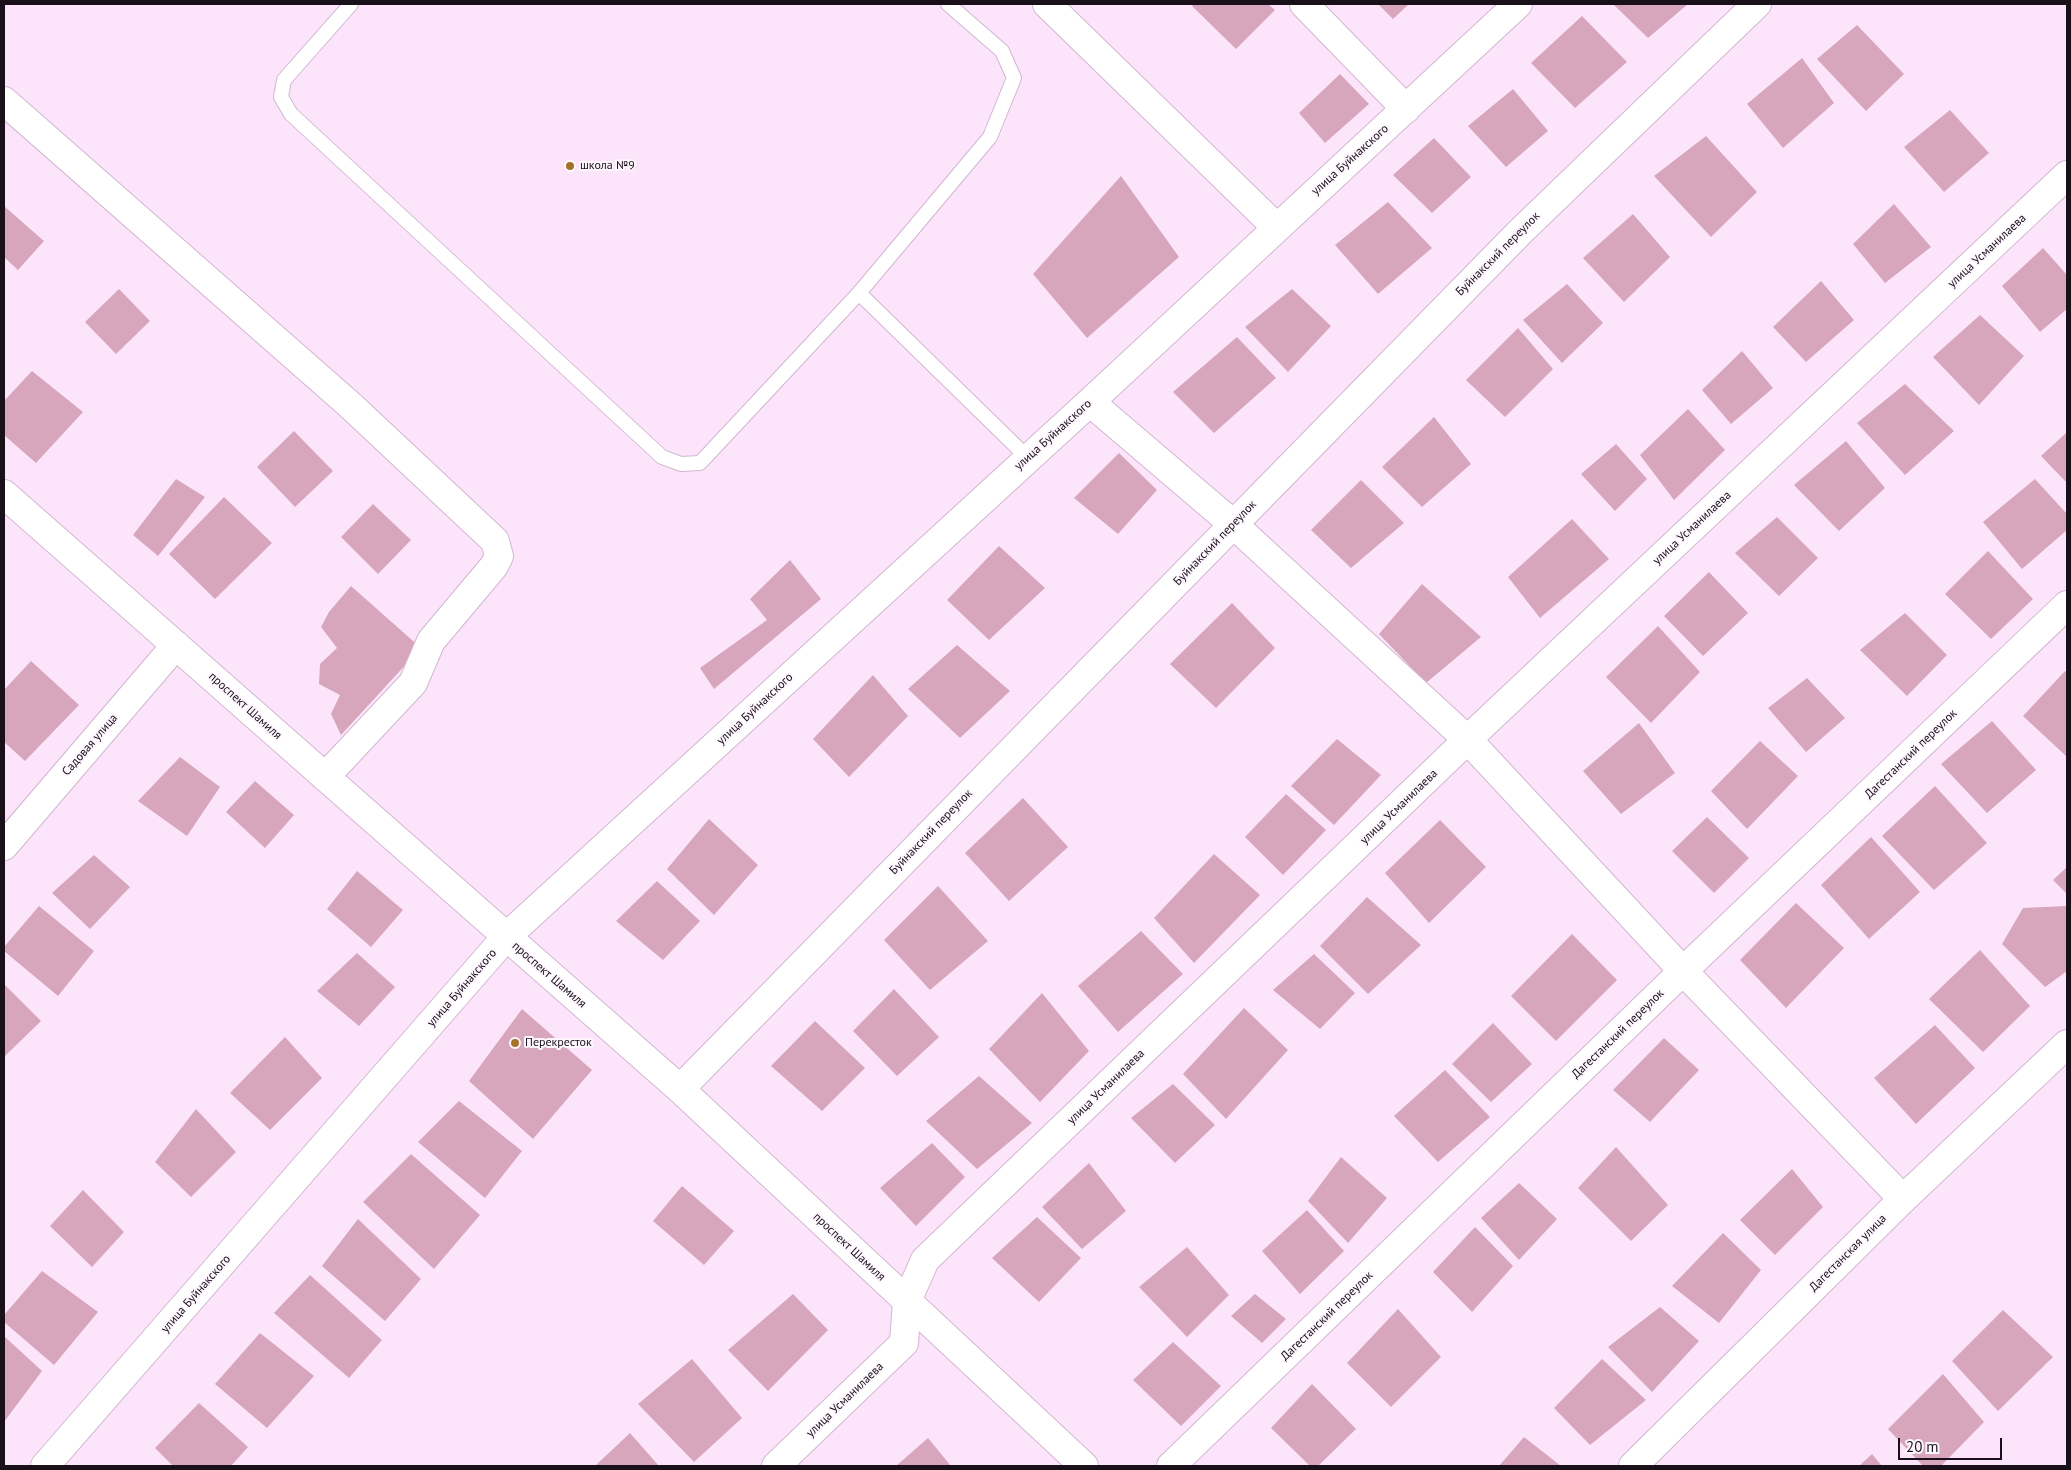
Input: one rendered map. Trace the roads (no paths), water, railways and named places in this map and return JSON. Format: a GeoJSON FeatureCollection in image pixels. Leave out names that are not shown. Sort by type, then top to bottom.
{"type":"FeatureCollection","features":[{"type":"Feature","properties":{"kind":"street"},"geometry":{"type":"LineString","coordinates":[[1047,4],[1276,227]]}},
{"type":"Feature","properties":{"kind":"street"},"geometry":{"type":"LineString","coordinates":[[1304,4],[1406,109]]}},
{"type":"Feature","properties":{"kind":"street","name":"улица Буйнакского"},"geometry":{"type":"LineString","coordinates":[[45,1466],[506,938],[1090,402],[1518,4]]}},
{"type":"Feature","properties":{"kind":"street","name":"Буйнакский переулок"},"geometry":{"type":"LineString","coordinates":[[680,1090],[1520,232],[1757,4]]}},
{"type":"Feature","properties":{"kind":"street"},"geometry":{"type":"LineString","coordinates":[[4,101],[350,405],[495,541],[499,556],[494,566],[431,641],[413,683],[325,777]]}},
{"type":"Feature","properties":{"kind":"street","name":"улица Усманилаева"},"geometry":{"type":"LineString","coordinates":[[776,1466],[904,1343],[906,1301],[925,1260],[1469,741],[2067,175]]}},
{"type":"Feature","properties":{"kind":"street"},"geometry":{"type":"LineString","coordinates":[[1090,402],[1233,524],[1469,741],[1684,971],[1903,1199]]}},
{"type":"Feature","properties":{"kind":"street","name":"проспект Шамиля"},"geometry":{"type":"LineString","coordinates":[[4,494],[680,1090],[1084,1466]]}},
{"type":"Feature","properties":{"kind":"street","name":"Дагестанский переулок"},"geometry":{"type":"LineString","coordinates":[[1171,1466],[2067,605]]}},
{"type":"Feature","properties":{"kind":"street","name":"Садовая улица"},"geometry":{"type":"LineString","coordinates":[[4,846],[176,645]]}},
{"type":"Feature","properties":{"kind":"street","name":"Дагестанская улица"},"geometry":{"type":"LineString","coordinates":[[1633,1466],[1903,1199],[2067,1044]]}},
{"type":"Feature","properties":{"kind":"lane"},"geometry":{"type":"LineString","coordinates":[[351,4],[284,80],[281,97],[291,114],[662,457],[681,464],[700,464],[859,293],[990,137],[1014,78],[1002,51],[948,4]]}},
{"type":"Feature","properties":{"kind":"lane"},"geometry":{"type":"LineString","coordinates":[[859,293],[1028,458]]}},
{"type":"Feature","properties":{"kind":"place","name":"школа №9"},"geometry":{"type":"Point","coordinates":[570,166]}},
{"type":"Feature","properties":{"kind":"place","name":"Перекресток"},"geometry":{"type":"Point","coordinates":[515,1043]}}]}
